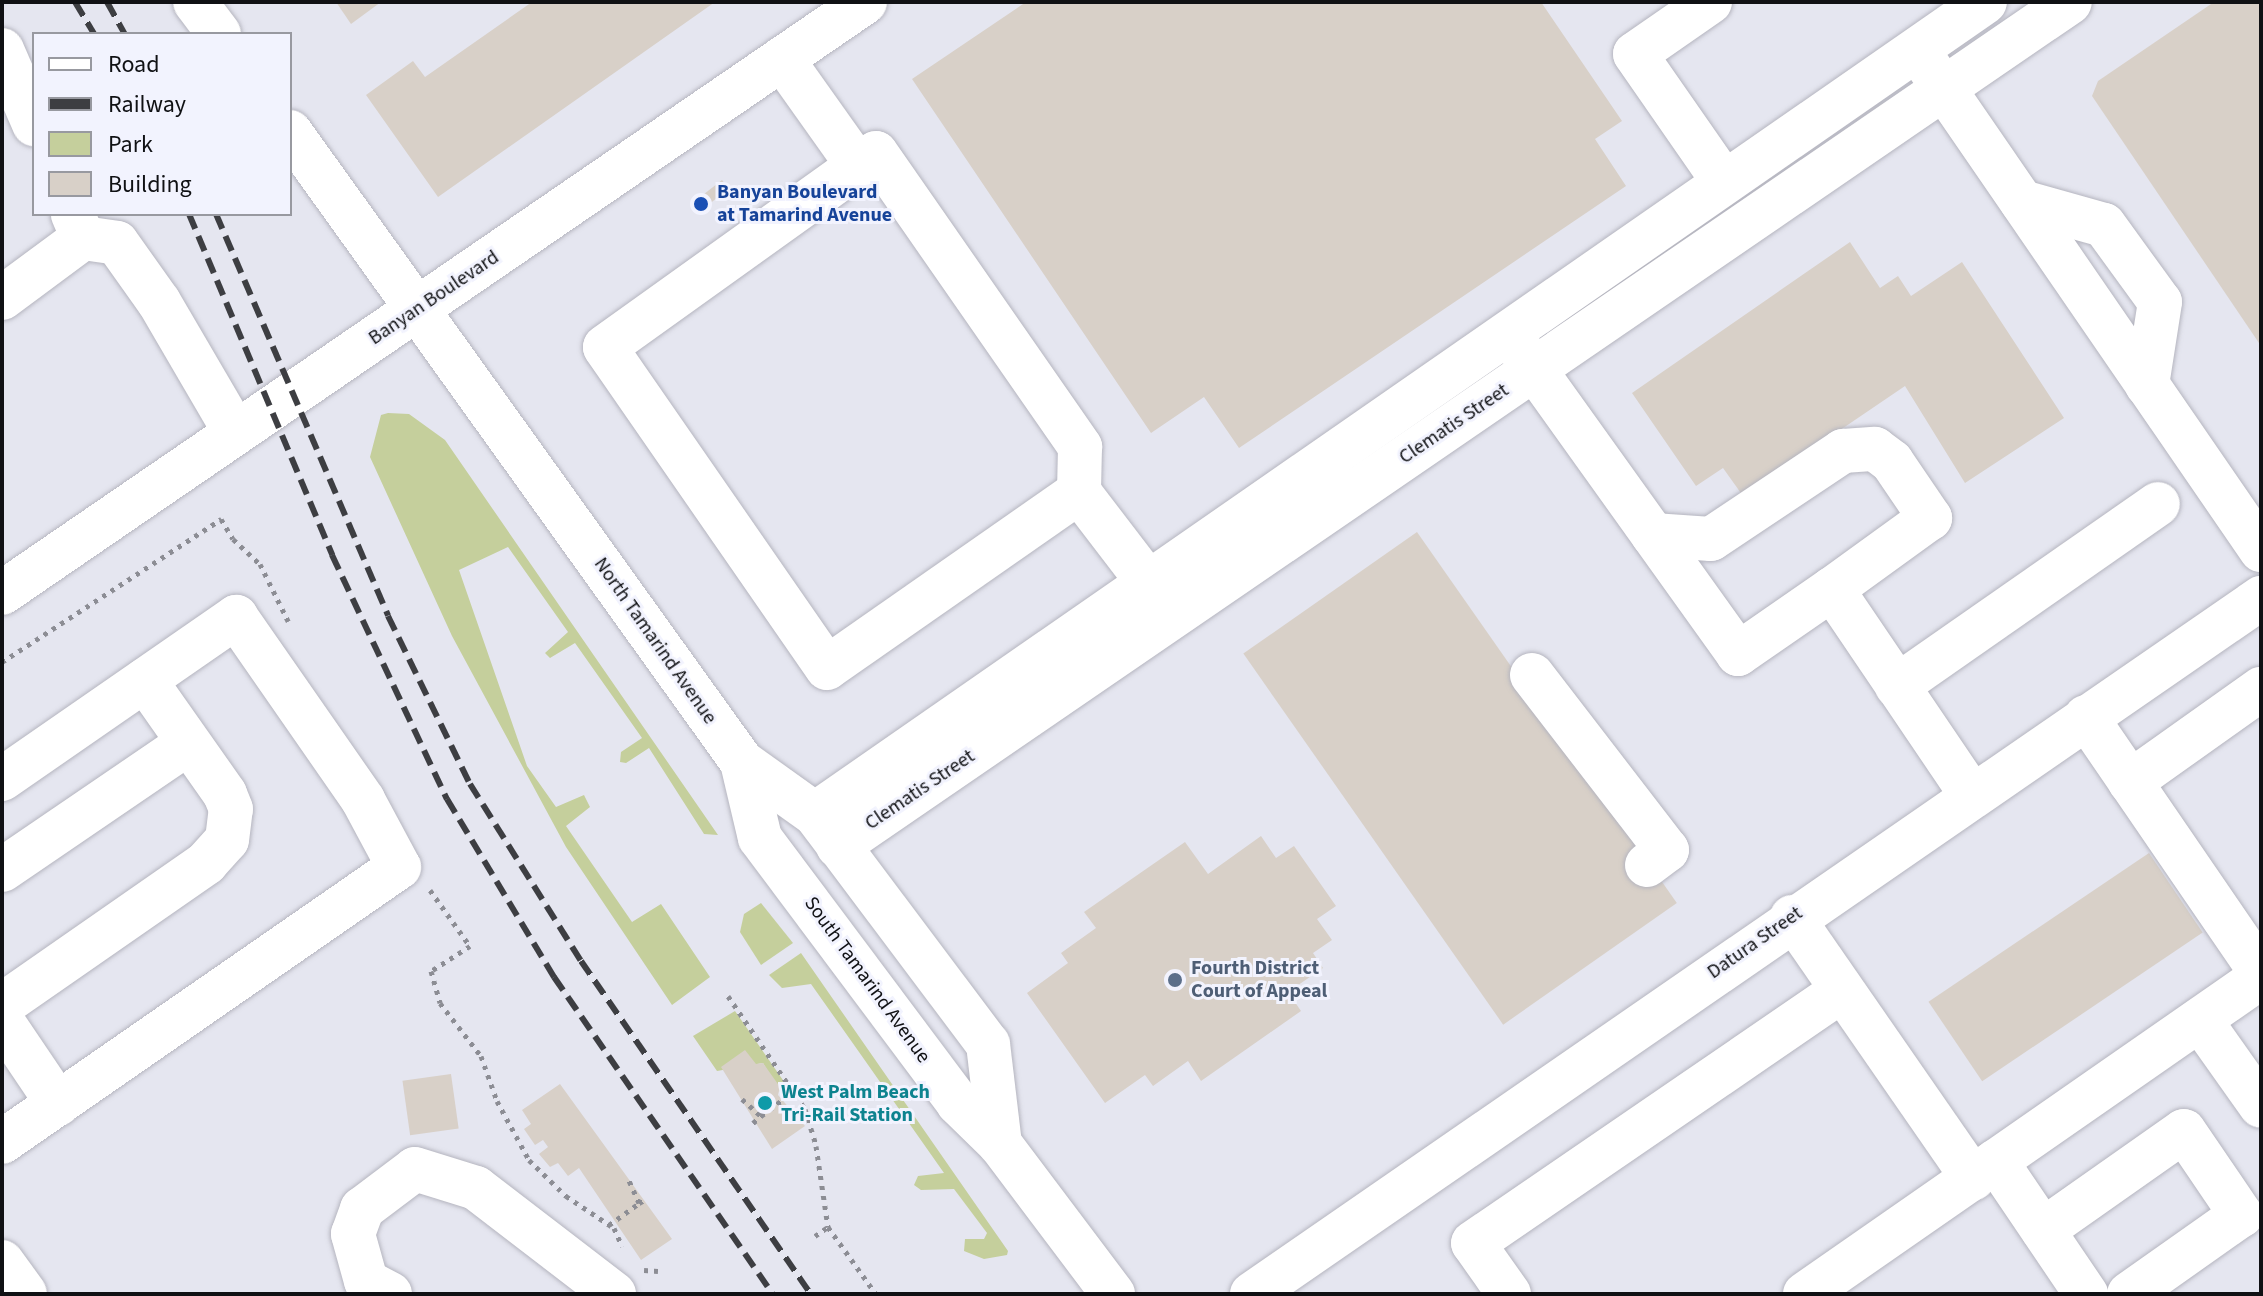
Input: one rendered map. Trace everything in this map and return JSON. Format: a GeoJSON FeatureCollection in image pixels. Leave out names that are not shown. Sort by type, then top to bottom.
{"type":"FeatureCollection","features":[{"type":"Feature","properties":{"kind":"street"},"geometry":{"type":"LineString","coordinates":[[195,2],[218,32]]}},
{"type":"Feature","properties":{"kind":"street","name":"Banyan Boulevard"},"geometry":{"type":"LineString","coordinates":[[2,593],[865,2]]}},
{"type":"Feature","properties":{"kind":"street"},"geometry":{"type":"LineString","coordinates":[[1710,2],[1635,54],[1724,182]]}},
{"type":"Feature","properties":{"kind":"street","name":"Clematis Street"},"geometry":{"type":"LineString","coordinates":[[826,830],[1534,369],[2070,2]]}},
{"type":"Feature","properties":{"kind":"street"},"geometry":{"type":"LineString","coordinates":[[826,830],[1147,581],[1917,49],[1963,8]]}},
{"type":"Feature","properties":{"kind":"street"},"geometry":{"type":"LineString","coordinates":[[1917,49],[2261,550]]}},
{"type":"Feature","properties":{"kind":"street"},"geometry":{"type":"LineString","coordinates":[[2,50],[32,119]]}},
{"type":"Feature","properties":{"kind":"street"},"geometry":{"type":"LineString","coordinates":[[782,59],[858,166]]}},
{"type":"Feature","properties":{"kind":"street","name":"North Tamarind Avenue"},"geometry":{"type":"LineString","coordinates":[[292,135],[420,309],[742,762],[826,830],[988,1044],[1000,1144]]}},
{"type":"Feature","properties":{"kind":"street"},"geometry":{"type":"LineString","coordinates":[[1079,492],[827,668],[605,347],[876,153],[1080,447],[1079,492],[1147,581]]}},
{"type":"Feature","properties":{"kind":"street"},"geometry":{"type":"LineString","coordinates":[[2022,202],[2104,225],[2160,302],[2147,385]]}},
{"type":"Feature","properties":{"kind":"street"},"geometry":{"type":"LineString","coordinates":[[2,298],[78,226],[117,243],[159,302],[235,432]]}},
{"type":"Feature","properties":{"kind":"street"},"geometry":{"type":"LineString","coordinates":[[1508,332],[1534,369],[1738,654],[1930,518],[1892,462],[1875,449],[1843,451],[1711,539],[1653,535]]}},
{"type":"Feature","properties":{"kind":"street"},"geometry":{"type":"LineString","coordinates":[[1897,686],[2158,504]]}},
{"type":"Feature","properties":{"kind":"street"},"geometry":{"type":"LineString","coordinates":[[1832,589],[1971,794]]}},
{"type":"Feature","properties":{"kind":"street","name":"Datura Street"},"geometry":{"type":"LineString","coordinates":[[1252,1294],[1792,917],[2261,598]]}},
{"type":"Feature","properties":{"kind":"street"},"geometry":{"type":"LineString","coordinates":[[2,779],[236,617],[363,800],[399,867],[2,1142]]}},
{"type":"Feature","properties":{"kind":"street"},"geometry":{"type":"LineString","coordinates":[[1532,675],[1667,850],[1647,865]]}},
{"type":"Feature","properties":{"kind":"street"},"geometry":{"type":"LineString","coordinates":[[2,1005],[218,853],[229,832],[231,809],[145,680]]}},
{"type":"Feature","properties":{"kind":"street"},"geometry":{"type":"LineString","coordinates":[[2130,782],[2261,689]]}},
{"type":"Feature","properties":{"kind":"street"},"geometry":{"type":"LineString","coordinates":[[1805,1294],[2261,975],[2086,717]]}},
{"type":"Feature","properties":{"kind":"street"},"geometry":{"type":"LineString","coordinates":[[2,870],[188,743]]}},
{"type":"Feature","properties":{"kind":"street","name":"South Tamarind Avenue"},"geometry":{"type":"LineString","coordinates":[[742,762],[760,838],[958,1103],[1000,1144],[1113,1294]]}},
{"type":"Feature","properties":{"kind":"street"},"geometry":{"type":"LineString","coordinates":[[784,868],[816,875],[910,941]]}},
{"type":"Feature","properties":{"kind":"street"},"geometry":{"type":"LineString","coordinates":[[1792,917],[1842,990],[1984,1170],[2043,1230],[2086,1294]]}},
{"type":"Feature","properties":{"kind":"street"},"geometry":{"type":"LineString","coordinates":[[1509,1294],[1473,1243],[1842,990]]}},
{"type":"Feature","properties":{"kind":"street"},"geometry":{"type":"LineString","coordinates":[[2200,1020],[2261,1106]]}},
{"type":"Feature","properties":{"kind":"street"},"geometry":{"type":"LineString","coordinates":[[2,1021],[58,1104]]}},
{"type":"Feature","properties":{"kind":"street"},"geometry":{"type":"LineString","coordinates":[[2043,1230],[2184,1131],[2241,1215],[2129,1294]]}},
{"type":"Feature","properties":{"kind":"street"},"geometry":{"type":"LineString","coordinates":[[390,1294],[366,1281],[353,1234],[362,1209],[415,1169],[476,1188],[614,1294]]}},
{"type":"Feature","properties":{"kind":"path"},"geometry":{"type":"LineString","coordinates":[[2,662],[221,519]]}},
{"type":"Feature","properties":{"kind":"path"},"geometry":{"type":"LineString","coordinates":[[399,867],[418,873],[470,946],[431,971],[440,1003],[481,1056],[497,1101],[529,1160],[566,1196],[601,1220]]}},
{"type":"Feature","properties":{"kind":"path"},"geometry":{"type":"LineString","coordinates":[[728,996],[805,1109],[816,1146],[828,1227],[876,1294]]}},
{"type":"Feature","properties":{"kind":"path"},"geometry":{"type":"LineString","coordinates":[[753,1123],[793,1092]]}},
{"type":"Feature","properties":{"kind":"path"},"geometry":{"type":"LineString","coordinates":[[742,1099],[761,1116]]}},
{"type":"Feature","properties":{"kind":"path"},"geometry":{"type":"LineString","coordinates":[[628,1178],[639,1203]]}},
{"type":"Feature","properties":{"kind":"path"},"geometry":{"type":"LineString","coordinates":[[609,1225],[646,1199]]}},
{"type":"Feature","properties":{"kind":"path"},"geometry":{"type":"LineString","coordinates":[[815,1236],[828,1227]]}},
{"type":"Feature","properties":{"kind":"green space"},"geometry":{"type":"Polygon","coordinates":[[[409,414],[445,440],[718,835],[704,834],[649,748],[626,763],[620,762],[621,752],[642,738],[575,643],[550,658],[545,653],[568,632],[508,547],[459,570],[527,766],[556,807],[584,795],[590,807],[566,826],[632,922],[661,904],[710,977],[672,1005],[566,847],[452,636],[370,457],[381,415],[409,414]]]}},
{"type":"Feature","properties":{"kind":"green space"},"geometry":{"type":"Polygon","coordinates":[[[761,903],[793,943],[761,965],[740,932],[744,914],[761,903]]]}},
{"type":"Feature","properties":{"kind":"green space"},"geometry":{"type":"Polygon","coordinates":[[[801,953],[1008,1251],[1007,1255],[984,1259],[964,1251],[965,1239],[984,1239],[987,1233],[954,1189],[921,1190],[914,1185],[918,1176],[944,1173],[811,984],[782,988],[769,975],[801,953]]]}},
{"type":"Feature","properties":{"kind":"green space"},"geometry":{"type":"Polygon","coordinates":[[[735,1011],[785,1083],[780,1092],[763,1063],[717,1071],[693,1036],[735,1011]]]}},
{"type":"Feature","properties":{"kind":"building"},"geometry":{"type":"Polygon","coordinates":[[[336,2],[381,2],[351,24],[336,2]]]}},
{"type":"Feature","properties":{"kind":"building"},"geometry":{"type":"Polygon","coordinates":[[[532,2],[715,2],[438,197],[366,95],[413,61],[425,77],[532,2]]]}},
{"type":"Feature","properties":{"kind":"building"},"geometry":{"type":"Polygon","coordinates":[[[1026,2],[1541,2],[1622,121],[1595,139],[1626,186],[1239,448],[1204,397],[1151,433],[912,79],[1026,2]]]}},
{"type":"Feature","properties":{"kind":"building"},"geometry":{"type":"Polygon","coordinates":[[[2214,2],[2261,2],[2261,346],[2092,96],[2098,81],[2214,2]]]}},
{"type":"Feature","properties":{"kind":"building"},"geometry":{"type":"Polygon","coordinates":[[[722,180],[729,189],[708,205],[702,196],[722,180]]]}},
{"type":"Feature","properties":{"kind":"building"},"geometry":{"type":"Polygon","coordinates":[[[1850,242],[1880,288],[1898,276],[1911,296],[1962,262],[2064,418],[1965,483],[1905,386],[1743,496],[1723,468],[1696,486],[1632,393],[1850,242]]]}},
{"type":"Feature","properties":{"kind":"building"},"geometry":{"type":"Polygon","coordinates":[[[1417,532],[1677,903],[1503,1025],[1243,654],[1417,532]]]}},
{"type":"Feature","properties":{"kind":"building","name":"Fourth District Court of Appeal"},"geometry":{"type":"Polygon","coordinates":[[[1261,836],[1276,858],[1294,846],[1336,906],[1317,919],[1332,940],[1313,953],[1323,968],[1288,992],[1301,1011],[1201,1081],[1188,1061],[1153,1086],[1145,1075],[1105,1103],[1027,993],[1068,963],[1061,953],[1096,928],[1084,912],[1185,842],[1208,874],[1261,836]]]}},
{"type":"Feature","properties":{"kind":"building"},"geometry":{"type":"Polygon","coordinates":[[[2149,853],[2203,933],[1982,1081],[1928,1002],[2149,853]]]}},
{"type":"Feature","properties":{"kind":"building","name":"West Palm Beach Tri-Rail Station"},"geometry":{"type":"Polygon","coordinates":[[[745,1050],[756,1064],[763,1063],[780,1087],[778,1095],[805,1126],[772,1149],[721,1067],[745,1050]]]}},
{"type":"Feature","properties":{"kind":"building"},"geometry":{"type":"Polygon","coordinates":[[[451,1074],[459,1128],[410,1135],[402,1081],[451,1074]]]}},
{"type":"Feature","properties":{"kind":"building"},"geometry":{"type":"Polygon","coordinates":[[[560,1084],[672,1239],[641,1260],[579,1168],[568,1176],[558,1163],[550,1167],[539,1154],[548,1147],[543,1140],[535,1145],[524,1129],[531,1124],[522,1110],[560,1084]]]}},
{"type":"Feature","properties":{"kind":"railway"},"geometry":{"type":"LineString","coordinates":[[75,2],[93,32]]}},
{"type":"Feature","properties":{"kind":"railway"},"geometry":{"type":"LineString","coordinates":[[107,2],[124,32]]}},
{"type":"Feature","properties":{"kind":"railway"},"geometry":{"type":"LineString","coordinates":[[190,216],[332,555],[447,799],[554,977],[773,1294]]}},
{"type":"Feature","properties":{"kind":"railway"},"geometry":{"type":"LineString","coordinates":[[217,216],[388,616],[470,784],[581,961],[811,1294]]}},
{"type":"Feature","properties":{"kind":"place","name":"Banyan Boulevard at Tamarind Avenue"},"geometry":{"type":"Point","coordinates":[701,204]}},
{"type":"Feature","properties":{"kind":"place","name":"Fourth District Court of Appeal"},"geometry":{"type":"Point","coordinates":[1175,980]}},
{"type":"Feature","properties":{"kind":"place","name":"West Palm Beach Tri-Rail Station"},"geometry":{"type":"Point","coordinates":[765,1103]}}]}
